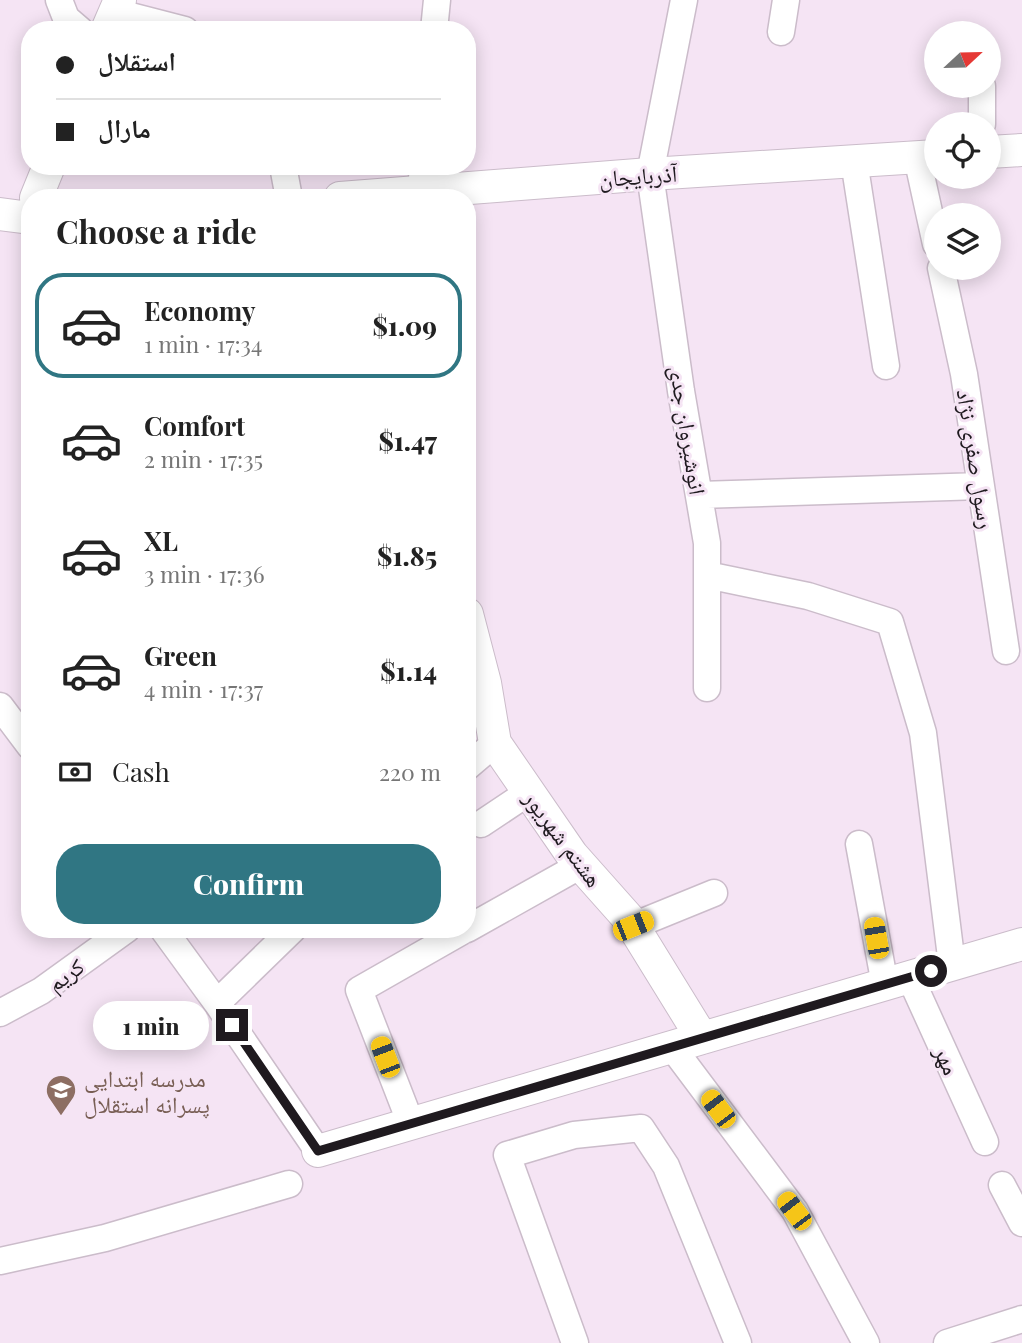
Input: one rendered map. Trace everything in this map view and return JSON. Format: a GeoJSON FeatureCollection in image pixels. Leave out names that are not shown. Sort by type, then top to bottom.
{"type":"FeatureCollection","features":[{"type":"Feature","properties":{"kind":"street"},"geometry":{"type":"LineString","coordinates":[[59,0],[70,21]]}},
{"type":"Feature","properties":{"kind":"street"},"geometry":{"type":"LineString","coordinates":[[436,21],[437,0]]}},
{"type":"Feature","properties":{"kind":"street","name":"انوشیروان جدی"},"geometry":{"type":"LineString","coordinates":[[684,0],[650,174],[681,391],[707,543],[707,688]]}},
{"type":"Feature","properties":{"kind":"street"},"geometry":{"type":"LineString","coordinates":[[781,32],[786,0]]}},
{"type":"Feature","properties":{"kind":"street"},"geometry":{"type":"LineString","coordinates":[[114,14],[145,21]]}},
{"type":"Feature","properties":{"kind":"street"},"geometry":{"type":"LineString","coordinates":[[1001,151],[1022,150]]}},
{"type":"Feature","properties":{"kind":"street","name":"آذربایجان"},"geometry":{"type":"LineString","coordinates":[[379,189],[422,179],[650,174],[924,156]]}},
{"type":"Feature","properties":{"kind":"street"},"geometry":{"type":"LineString","coordinates":[[854,161],[886,366]]}},
{"type":"Feature","properties":{"kind":"street","name":"رسول صفری نژاد"},"geometry":{"type":"LineString","coordinates":[[944,280],[964,374],[1006,651]]}},
{"type":"Feature","properties":{"kind":"street"},"geometry":{"type":"LineString","coordinates":[[699,495],[981,486]]}},
{"type":"Feature","properties":{"kind":"street"},"geometry":{"type":"LineString","coordinates":[[707,575],[808,596],[890,622],[923,733],[951,965]]}},
{"type":"Feature","properties":{"kind":"street"},"geometry":{"type":"LineString","coordinates":[[476,648],[485,683],[481,737]]}},
{"type":"Feature","properties":{"kind":"street"},"geometry":{"type":"LineString","coordinates":[[3,718],[21,737]]}},
{"type":"Feature","properties":{"kind":"street","name":"هشتم شهریور"},"geometry":{"type":"LineString","coordinates":[[481,737],[529,792],[572,855],[628,918],[702,1038]]}},
{"type":"Feature","properties":{"kind":"street"},"geometry":{"type":"LineString","coordinates":[[481,824],[529,792]]}},
{"type":"Feature","properties":{"kind":"street","name":"مهر"},"geometry":{"type":"LineString","coordinates":[[859,844],[897,981],[985,1142]]}},
{"type":"Feature","properties":{"kind":"street"},"geometry":{"type":"LineString","coordinates":[[476,924],[581,864]]}},
{"type":"Feature","properties":{"kind":"street"},"geometry":{"type":"LineString","coordinates":[[633,926],[714,893]]}},
{"type":"Feature","properties":{"kind":"street","name":"کریم"},"geometry":{"type":"LineString","coordinates":[[3,1005],[41,991],[115,938]]}},
{"type":"Feature","properties":{"kind":"street"},"geometry":{"type":"LineString","coordinates":[[170,938],[318,1151],[1022,944]]}},
{"type":"Feature","properties":{"kind":"street"},"geometry":{"type":"LineString","coordinates":[[217,1003],[283,938]]}},
{"type":"Feature","properties":{"kind":"street"},"geometry":{"type":"LineString","coordinates":[[411,1124],[359,990],[451,938]]}},
{"type":"Feature","properties":{"kind":"street"},"geometry":{"type":"LineString","coordinates":[[672,1047],[794,1211],[866,1343]]}},
{"type":"Feature","properties":{"kind":"street"},"geometry":{"type":"LineString","coordinates":[[575,1343],[507,1155],[574,1135],[641,1128],[666,1166],[738,1343]]}},
{"type":"Feature","properties":{"kind":"street"},"geometry":{"type":"LineString","coordinates":[[0,1261],[106,1238],[289,1184]]}},
{"type":"Feature","properties":{"kind":"street"},"geometry":{"type":"LineString","coordinates":[[1002,1185],[1022,1223]]}},
{"type":"Feature","properties":{"kind":"street"},"geometry":{"type":"LineString","coordinates":[[947,1343],[1022,1319]]}},
{"type":"Feature","properties":{"kind":"place","name":"مدرسه ابتدایی پسرانه استقلال"},"geometry":{"type":"Point","coordinates":[61,1117]}},
{"type":"Feature","properties":{"kind":"route"},"geometry":{"type":"LineString","coordinates":[[232,1025],[318,1151],[931,971]]}}]}
